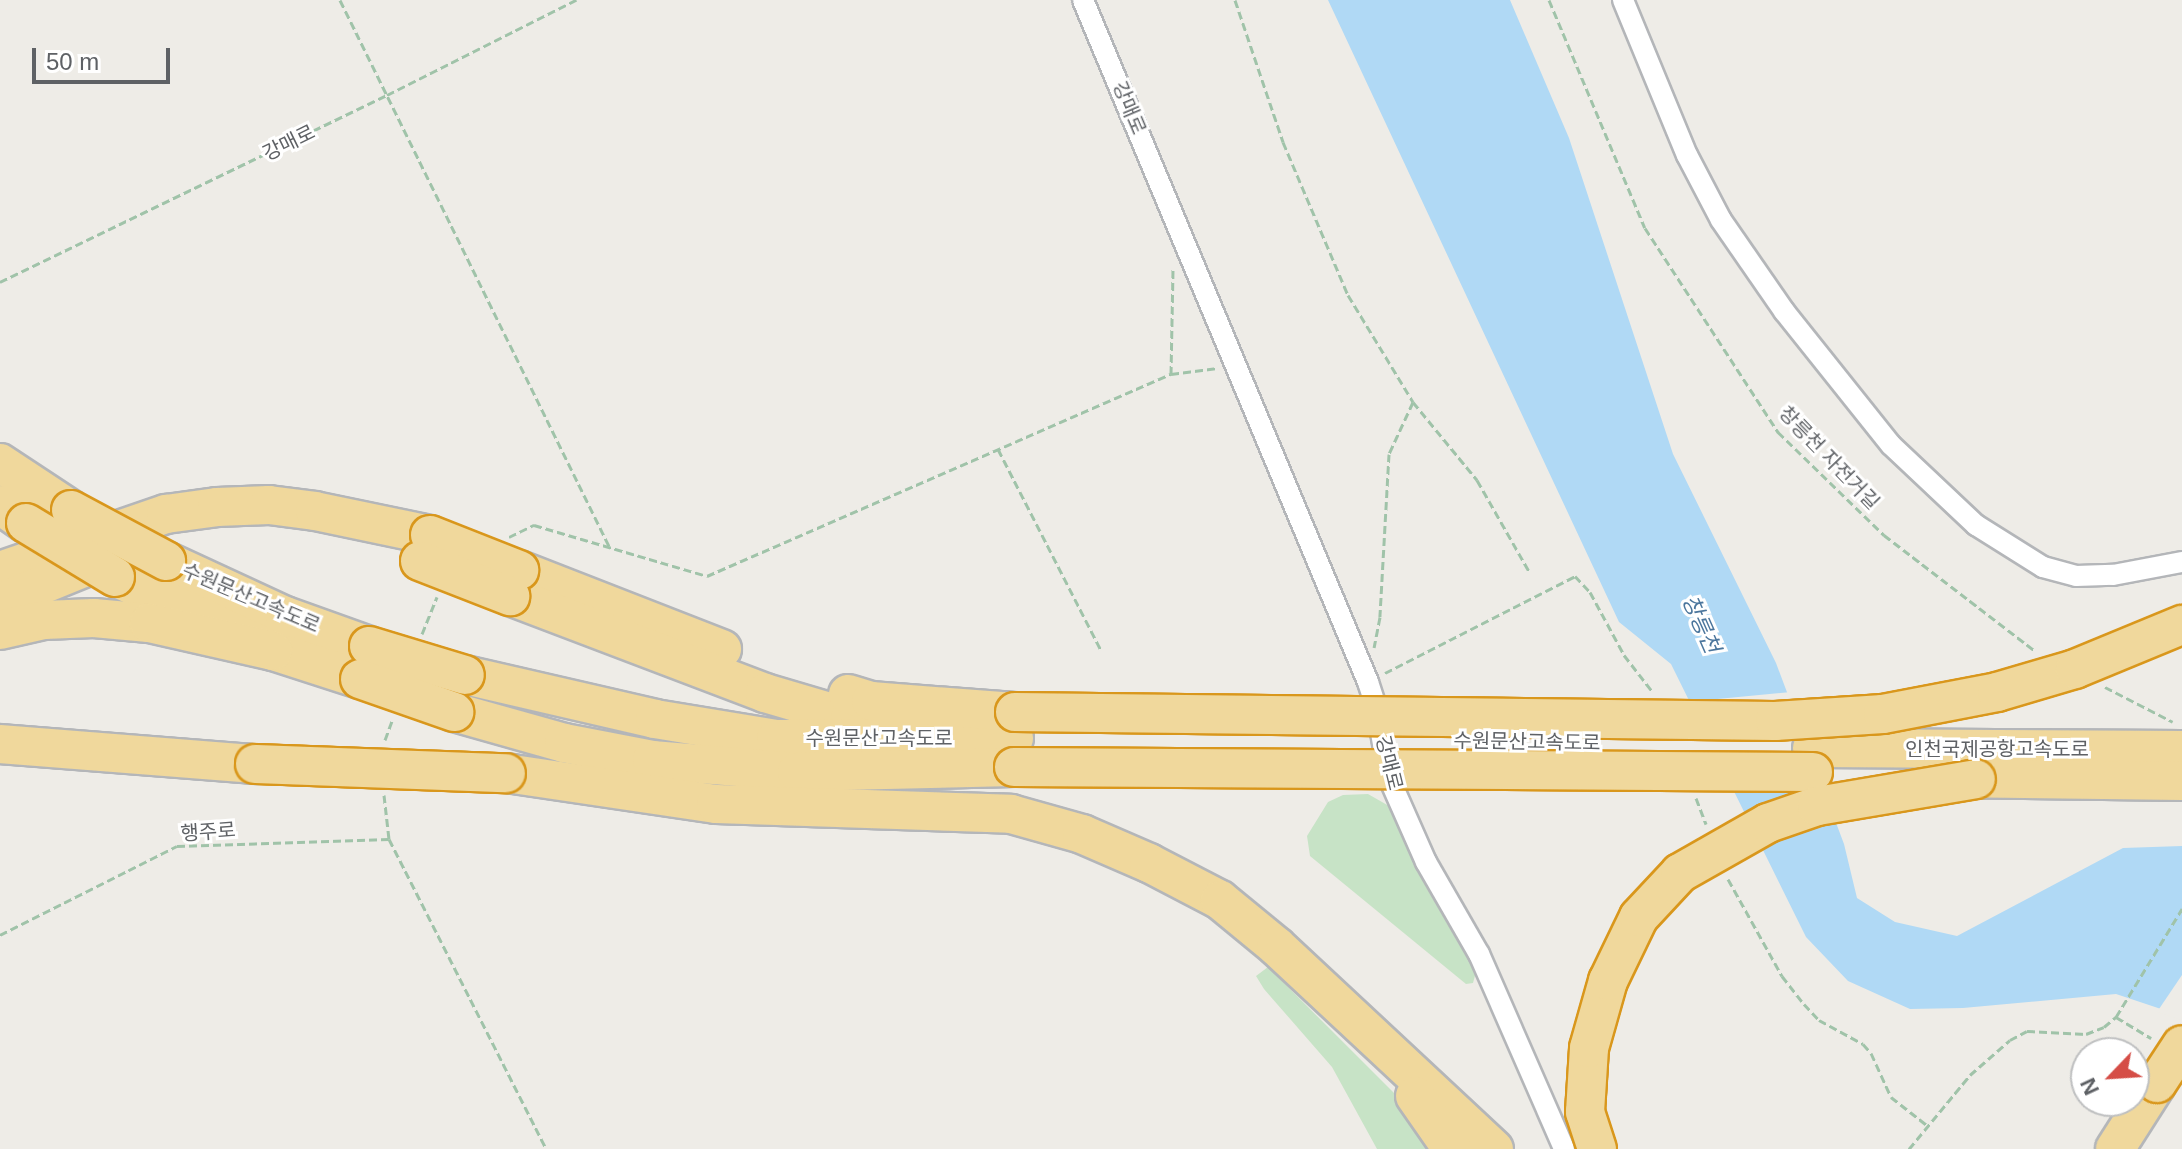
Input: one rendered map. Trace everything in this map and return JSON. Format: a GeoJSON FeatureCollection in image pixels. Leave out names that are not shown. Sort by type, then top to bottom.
{"type":"FeatureCollection","features":[{"type":"Feature","properties":{"kind":"highway","name":"수원문산고속도로"},"geometry":{"type":"LineString","coordinates":[[0,463],[71,510],[166,561],[285,616],[454,712],[564,743],[652,760],[797,772],[1014,739]]}},
{"type":"Feature","properties":{"kind":"highway"},"geometry":{"type":"LineString","coordinates":[[0,571],[166,514],[217,507],[269,505],[315,511],[425,548],[515,583],[765,693],[850,718],[1014,739],[1760,721],[1883,714],[2010,689],[2075,669],[2182,625]]}},
{"type":"Feature","properties":{"kind":"highway","name":"수원문산고속도로"},"geometry":{"type":"LineString","coordinates":[[13,514],[115,577],[273,651],[465,675],[655,719],[776,739],[1014,739],[1812,760]]}},
{"type":"Feature","properties":{"kind":"highway"},"geometry":{"type":"LineString","coordinates":[[0,602],[112,555],[167,539],[222,529],[310,532],[355,541],[425,548]]}},
{"type":"Feature","properties":{"kind":"highway"},"geometry":{"type":"LineString","coordinates":[[0,630],[44,620],[94,618],[149,623],[273,651]]}},
{"type":"Feature","properties":{"kind":"highway"},"geometry":{"type":"LineString","coordinates":[[0,744],[255,764],[506,773],[716,804],[1011,814],[1082,834],[1149,863],[1220,900],[1276,946],[1494,1149]]}},
{"type":"Feature","properties":{"kind":"highway","name":"인천국제공항고속도로"},"geometry":{"type":"LineString","coordinates":[[1812,760],[2182,750]]}},
{"type":"Feature","properties":{"kind":"highway","name":"인천국제공항고속도로"},"geometry":{"type":"LineString","coordinates":[[1812,760],[1976,779],[2182,781]]}},
{"type":"Feature","properties":{"kind":"highway"},"geometry":{"type":"LineString","coordinates":[[1597,1149],[1585,1112],[1589,1048],[1608,981],[1639,917],[1680,873],[1768,823],[1817,806],[1976,779]]}},
{"type":"Feature","properties":{"kind":"highway"},"geometry":{"type":"LineString","coordinates":[[1363,1026],[1452,1149]]}},
{"type":"Feature","properties":{"kind":"highway"},"geometry":{"type":"LineString","coordinates":[[2115,1148],[2157,1083],[2169,1043]]}},
{"type":"Feature","properties":{"kind":"street","name":"강매로"},"geometry":{"type":"LineString","coordinates":[[1083,0],[1368,682],[1377,710],[1389,778],[1426,862],[1479,954],[1564,1149]]}},
{"type":"Feature","properties":{"kind":"street"},"geometry":{"type":"LineString","coordinates":[[1623,0],[1687,155],[1721,220],[1784,311],[1891,445],[1976,525],[2043,567],[2076,576],[2113,575],[2182,562]]}},
{"type":"Feature","properties":{"kind":"path"},"geometry":{"type":"LineString","coordinates":[[340,0],[610,548],[707,576],[1171,374],[1237,366]]}},
{"type":"Feature","properties":{"kind":"path","name":"강매로"},"geometry":{"type":"LineString","coordinates":[[0,282],[576,0]]}},
{"type":"Feature","properties":{"kind":"path"},"geometry":{"type":"LineString","coordinates":[[1235,0],[1278,129],[1348,295],[1413,402],[1477,480],[1529,571]]}},
{"type":"Feature","properties":{"kind":"path","name":"창릉천 자전거길"},"geometry":{"type":"LineString","coordinates":[[1549,0],[1645,228],[1778,432],[1884,535],[1956,593],[2046,657]]}},
{"type":"Feature","properties":{"kind":"path"},"geometry":{"type":"LineString","coordinates":[[1171,374],[1173,263]]}},
{"type":"Feature","properties":{"kind":"path"},"geometry":{"type":"LineString","coordinates":[[1368,682],[1380,617],[1389,454],[1413,402]]}},
{"type":"Feature","properties":{"kind":"path"},"geometry":{"type":"LineString","coordinates":[[998,449],[1101,650]]}},
{"type":"Feature","properties":{"kind":"path"},"geometry":{"type":"LineString","coordinates":[[1368,682],[1575,576],[1590,592],[1624,655],[1655,695]]}},
{"type":"Feature","properties":{"kind":"path"},"geometry":{"type":"LineString","coordinates":[[2103,686],[2182,726]]}},
{"type":"Feature","properties":{"kind":"path"},"geometry":{"type":"LineString","coordinates":[[1695,795],[1712,838]]}},
{"type":"Feature","properties":{"kind":"path","name":"행주로"},"geometry":{"type":"LineString","coordinates":[[0,935],[177,846],[389,839]]}},
{"type":"Feature","properties":{"kind":"path"},"geometry":{"type":"LineString","coordinates":[[1723,866],[1782,976],[1804,1004],[1819,1020],[1863,1044],[1871,1053],[1891,1097],[1928,1126]]}},
{"type":"Feature","properties":{"kind":"path"},"geometry":{"type":"LineString","coordinates":[[1909,1149],[1970,1075],[2010,1040],[2027,1031],[2086,1034],[2104,1027],[2116,1017],[2182,909]]}},
{"type":"Feature","properties":{"kind":"path"},"geometry":{"type":"LineString","coordinates":[[2116,1017],[2169,1043]]}},
{"type":"Feature","properties":{"kind":"green space"},"geometry":{"type":"Polygon","coordinates":[[[1368,794],[1389,806],[1401,824],[1443,914],[1472,962],[1476,972],[1473,983],[1466,984],[1310,856],[1307,836],[1328,802],[1343,795],[1368,794]]]}},
{"type":"Feature","properties":{"kind":"green space"},"geometry":{"type":"Polygon","coordinates":[[[1268,967],[1404,1103],[1438,1149],[1377,1149],[1332,1067],[1256,976],[1268,967]]]}},
{"type":"Feature","properties":{"kind":"water","name":"창릉천"},"geometry":{"type":"Polygon","coordinates":[[[1328,0],[1510,0],[1569,138],[1673,454],[1776,663],[1844,844],[1857,898],[1895,922],[1957,936],[2123,848],[2182,846],[2182,1016],[2116,994],[1963,1008],[1910,1009],[1848,981],[1806,937],[1671,664],[1619,622],[1328,0]]]}},
{"type":"Feature","properties":{"kind":"pier"},"geometry":{"type":"Polygon","coordinates":[[[1791,692],[1838,815],[1815,788],[1729,787],[1686,702],[1791,692]]]}},
{"type":"Feature","properties":{"kind":"pier"},"geometry":{"type":"Polygon","coordinates":[[[2182,975],[2182,1020],[2157,1012],[2182,975]]]}}]}
